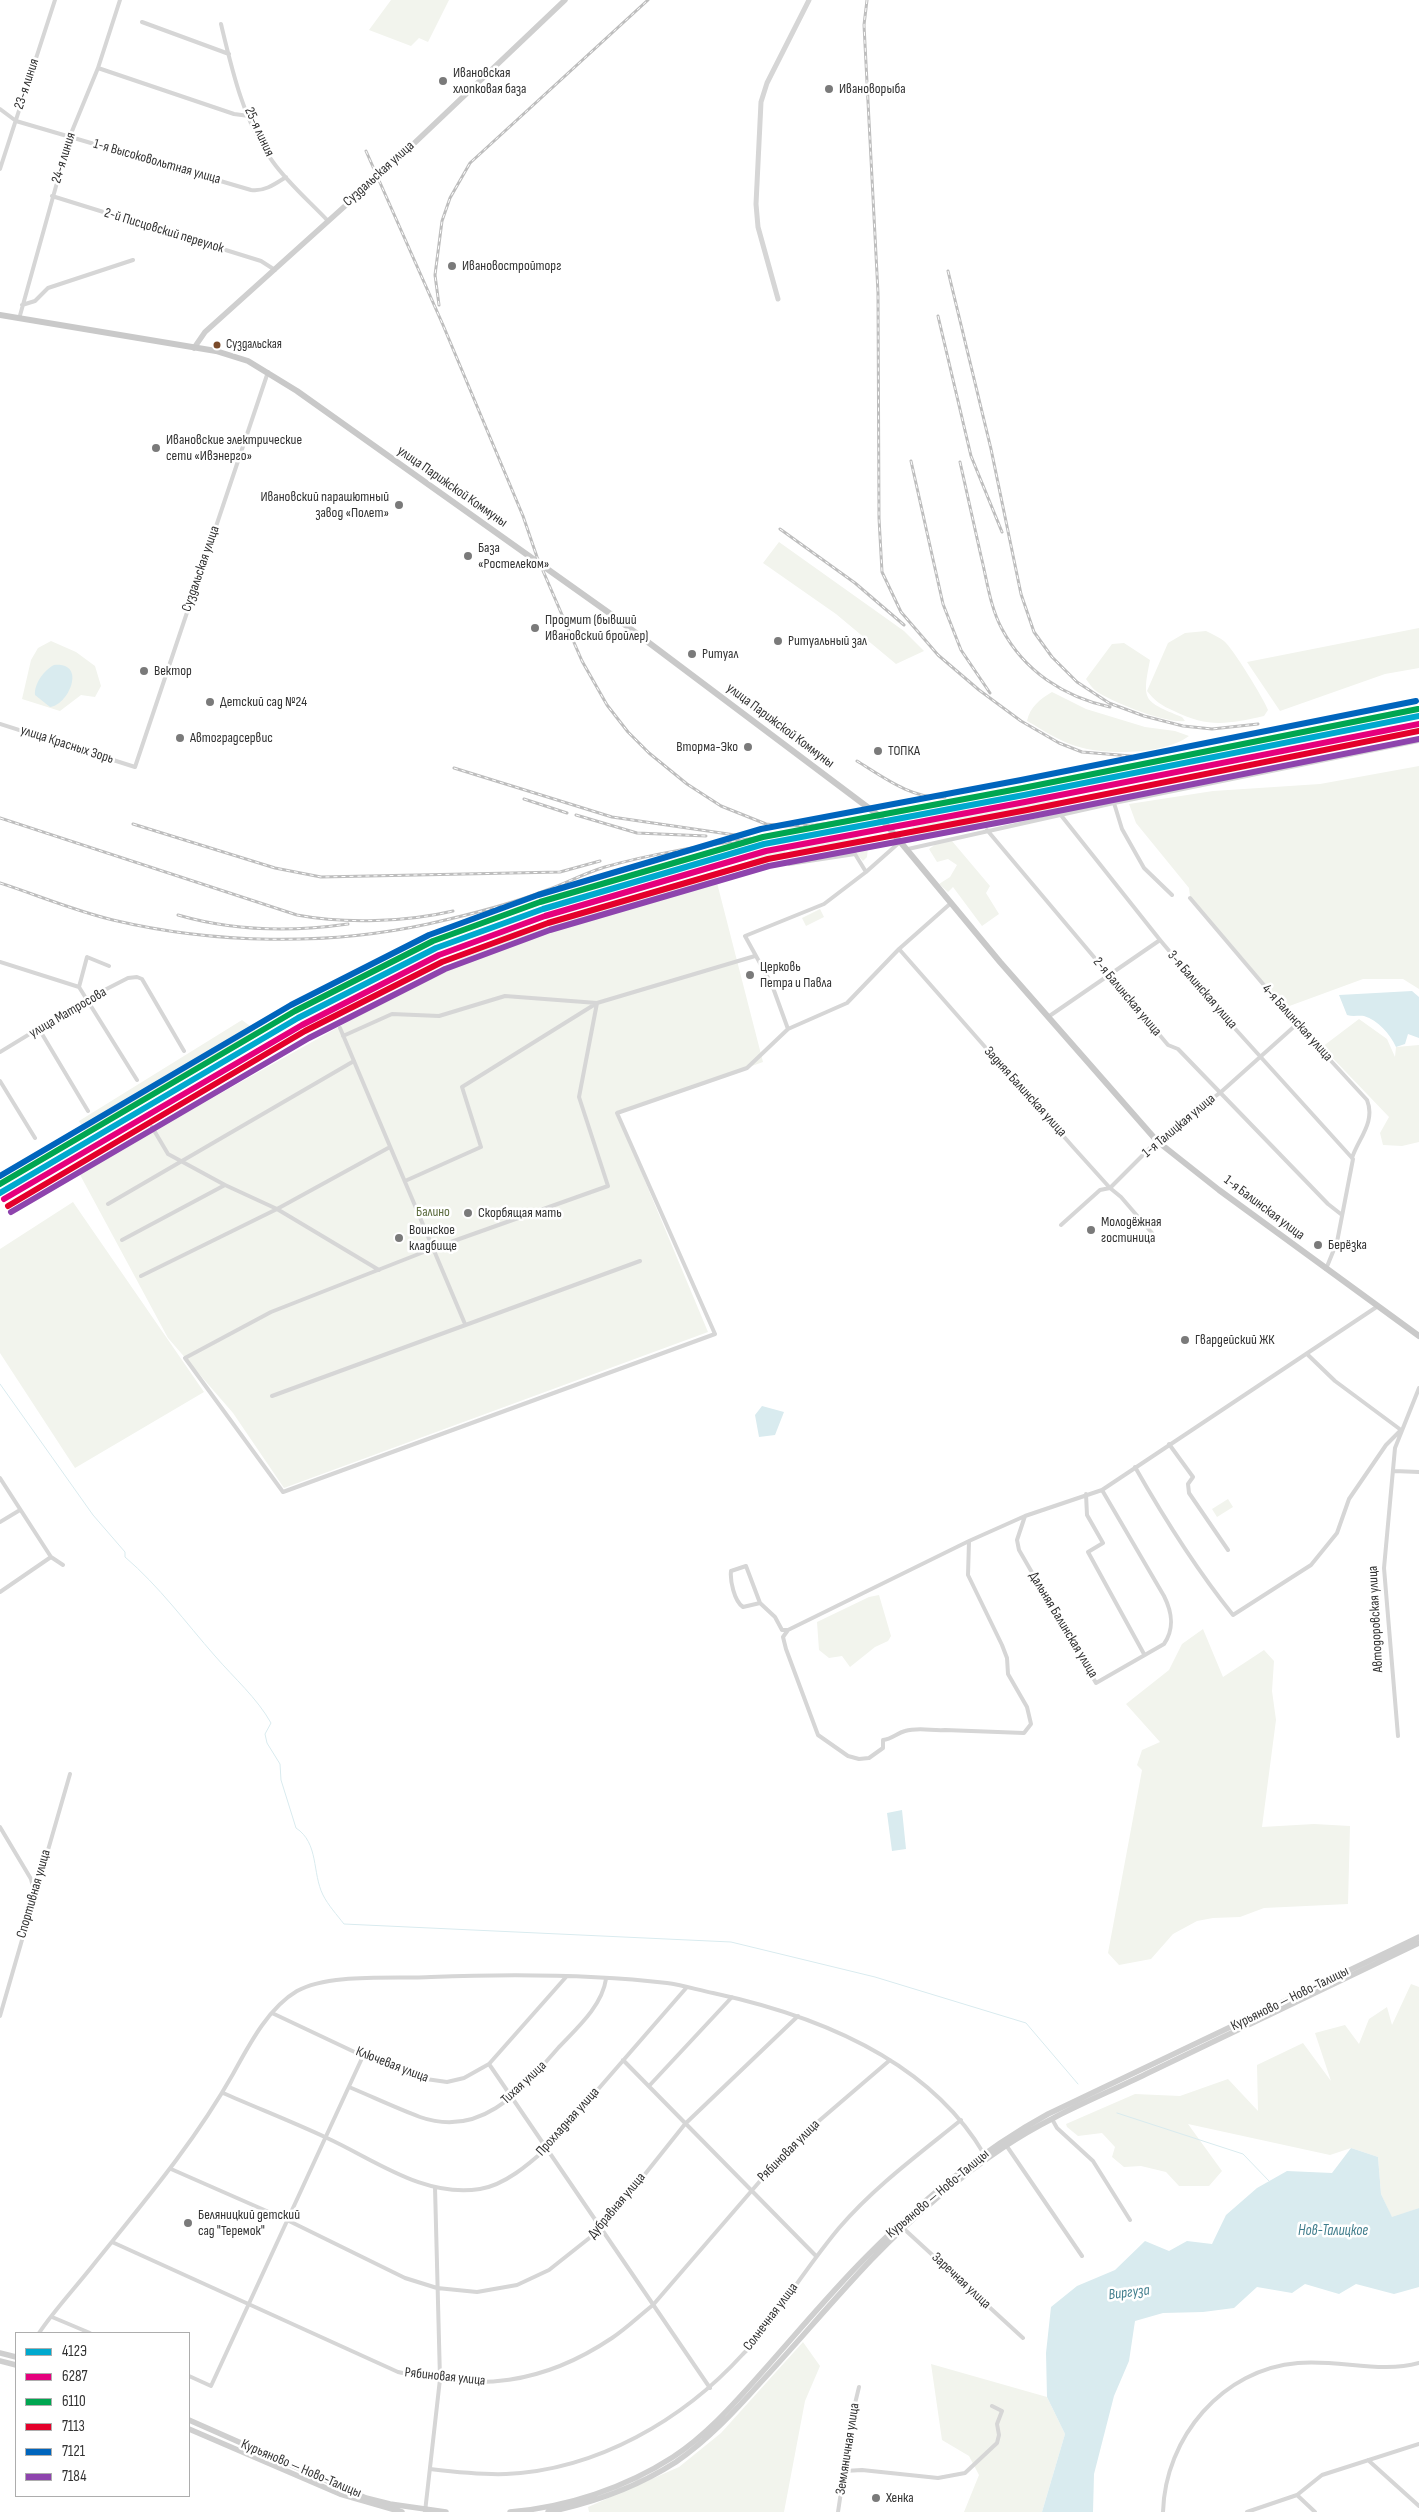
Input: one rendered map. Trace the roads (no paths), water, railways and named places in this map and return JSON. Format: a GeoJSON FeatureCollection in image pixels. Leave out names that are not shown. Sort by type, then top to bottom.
{"type":"FeatureCollection","features":[{"type":"Feature","properties":{"kind":"main road","name":"Суздальская улица"},"geometry":{"type":"LineString","coordinates":[[194,348],[205,332],[275,270],[565,0]]}},
{"type":"Feature","properties":{"kind":"main road","name":"улица Парижской Коммуны"},"geometry":{"type":"LineString","coordinates":[[0,315],[231,355],[268,372],[584,595],[878,815],[901,841]]}},
{"type":"Feature","properties":{"kind":"main road","name":"1-я Балинская улица"},"geometry":{"type":"LineString","coordinates":[[901,841],[1048,1017],[1157,1141],[1227,1196],[1378,1306]]}},
{"type":"Feature","properties":{"kind":"main road"},"geometry":{"type":"LineString","coordinates":[[1378,1306],[1419,1336]]}},
{"type":"Feature","properties":{"kind":"main road","name":"Курьяново — Ново-Талицы"},"geometry":{"type":"LineString","coordinates":[[548,2512],[566,2508],[634,2479],[674,2456],[703,2433],[738,2399],[851,2274],[901,2226],[984,2154],[1048,2114],[1419,1937]]}},
{"type":"Feature","properties":{"kind":"main road","name":"Курьяново — Ново-Талицы"},"geometry":{"type":"LineString","coordinates":[[901,2226],[1006,2145],[1052,2120],[1419,1943]]}},
{"type":"Feature","properties":{"kind":"main road"},"geometry":{"type":"LineString","coordinates":[[0,2353],[15,2357]]}},
{"type":"Feature","properties":{"kind":"main road"},"geometry":{"type":"LineString","coordinates":[[0,2361],[15,2365]]}},
{"type":"Feature","properties":{"kind":"main road","name":"Курьяново — Ново-Талицы"},"geometry":{"type":"LineString","coordinates":[[190,2420],[358,2494],[390,2504],[426,2511],[446,2512]]}},
{"type":"Feature","properties":{"kind":"main road","name":"Курьяново — Ново-Талицы"},"geometry":{"type":"LineString","coordinates":[[190,2429],[340,2494],[364,2503],[402,2512]]}},
{"type":"Feature","properties":{"kind":"main road","name":"Курьяново — Ново-Талицы"},"geometry":{"type":"LineString","coordinates":[[510,2512],[566,2508]]}},
{"type":"Feature","properties":{"kind":"street","name":"23-я линия"},"geometry":{"type":"LineString","coordinates":[[0,169],[55,0]]}},
{"type":"Feature","properties":{"kind":"street","name":"24-я линия"},"geometry":{"type":"LineString","coordinates":[[19,318],[70,136],[98,68],[120,0]]}},
{"type":"Feature","properties":{"kind":"street"},"geometry":{"type":"LineString","coordinates":[[778,299],[758,227],[756,204],[760,102],[767,83],[809,0]]}},
{"type":"Feature","properties":{"kind":"street"},"geometry":{"type":"LineString","coordinates":[[142,22],[229,54]]}},
{"type":"Feature","properties":{"kind":"street","name":"25-я линия"},"geometry":{"type":"LineString","coordinates":[[221,24],[249,116],[263,146],[286,177],[328,221]]}},
{"type":"Feature","properties":{"kind":"street"},"geometry":{"type":"LineString","coordinates":[[98,68],[234,114],[249,116]]}},
{"type":"Feature","properties":{"kind":"street","name":"1-я Высоковольтная улица"},"geometry":{"type":"LineString","coordinates":[[0,109],[16,121],[250,190],[266,189],[286,177]]}},
{"type":"Feature","properties":{"kind":"street","name":"2-й Писцовский переулок"},"geometry":{"type":"LineString","coordinates":[[52,196],[261,261],[275,270]]}},
{"type":"Feature","properties":{"kind":"street"},"geometry":{"type":"LineString","coordinates":[[22,305],[35,301],[48,288],[133,260]]}},
{"type":"Feature","properties":{"kind":"street","name":"Суздальская улица"},"geometry":{"type":"LineString","coordinates":[[135,767],[268,372]]}},
{"type":"Feature","properties":{"kind":"street","name":"улица Красных Зорь"},"geometry":{"type":"LineString","coordinates":[[0,724],[135,767]]}},
{"type":"Feature","properties":{"kind":"street"},"geometry":{"type":"LineString","coordinates":[[908,849],[1060,814],[1419,741]]}},
{"type":"Feature","properties":{"kind":"street"},"geometry":{"type":"LineString","coordinates":[[1114,803],[1122,829],[1144,868],[1172,895]]}},
{"type":"Feature","properties":{"kind":"street","name":"3-я Балинская улица"},"geometry":{"type":"LineString","coordinates":[[1060,814],[1160,940],[1260,1056],[1353,1158]]}},
{"type":"Feature","properties":{"kind":"street","name":"2-я Балинская улица"},"geometry":{"type":"LineString","coordinates":[[987,830],[1168,1046],[1178,1049],[1328,1204],[1342,1215]]}},
{"type":"Feature","properties":{"kind":"street"},"geometry":{"type":"LineString","coordinates":[[788,1029],[772,985],[746,936],[824,904],[866,872],[901,841]]}},
{"type":"Feature","properties":{"kind":"street"},"geometry":{"type":"LineString","coordinates":[[789,864],[855,854],[866,872]]}},
{"type":"Feature","properties":{"kind":"street","name":"4-я Балинская улица"},"geometry":{"type":"LineString","coordinates":[[1190,898],[1297,1024],[1367,1100],[1368,1111],[1364,1136],[1353,1158],[1337,1242],[1326,1268]]}},
{"type":"Feature","properties":{"kind":"street"},"geometry":{"type":"LineString","coordinates":[[597,1003],[579,1097],[608,1186],[434,1248],[271,1312],[185,1358],[283,1492],[715,1334],[617,1113],[747,1068],[788,1029],[847,1002],[899,949],[952,903]]}},
{"type":"Feature","properties":{"kind":"street"},"geometry":{"type":"LineString","coordinates":[[1048,1017],[1160,940]]}},
{"type":"Feature","properties":{"kind":"street","name":"Задняя Балинская улица"},"geometry":{"type":"LineString","coordinates":[[899,949],[1152,1233]]}},
{"type":"Feature","properties":{"kind":"street"},"geometry":{"type":"LineString","coordinates":[[405,1182],[481,1147],[462,1087],[597,1003],[755,956]]}},
{"type":"Feature","properties":{"kind":"street"},"geometry":{"type":"LineString","coordinates":[[79,987],[87,957],[108,966]]}},
{"type":"Feature","properties":{"kind":"street"},"geometry":{"type":"LineString","coordinates":[[0,962],[79,987],[137,1080]]}},
{"type":"Feature","properties":{"kind":"street","name":"улица Матросова"},"geometry":{"type":"LineString","coordinates":[[0,1052],[87,999],[128,978],[136,977],[142,979],[184,1051]]}},
{"type":"Feature","properties":{"kind":"street"},"geometry":{"type":"LineString","coordinates":[[343,1036],[392,1014],[439,1016],[505,996],[597,1003]]}},
{"type":"Feature","properties":{"kind":"street","name":"1-я Талицкая улица"},"geometry":{"type":"LineString","coordinates":[[1061,1225],[1100,1190],[1110,1188],[1157,1141],[1221,1092],[1297,1024]]}},
{"type":"Feature","properties":{"kind":"street"},"geometry":{"type":"LineString","coordinates":[[340,1028],[465,1324]]}},
{"type":"Feature","properties":{"kind":"street"},"geometry":{"type":"LineString","coordinates":[[39,1029],[88,1111]]}},
{"type":"Feature","properties":{"kind":"street"},"geometry":{"type":"LineString","coordinates":[[108,1204],[354,1061]]}},
{"type":"Feature","properties":{"kind":"street"},"geometry":{"type":"LineString","coordinates":[[0,1080],[35,1138]]}},
{"type":"Feature","properties":{"kind":"street"},"geometry":{"type":"LineString","coordinates":[[152,1127],[168,1154],[225,1185],[277,1209],[379,1270]]}},
{"type":"Feature","properties":{"kind":"street"},"geometry":{"type":"LineString","coordinates":[[141,1276],[277,1209],[390,1147]]}},
{"type":"Feature","properties":{"kind":"street"},"geometry":{"type":"LineString","coordinates":[[122,1240],[225,1185]]}},
{"type":"Feature","properties":{"kind":"street"},"geometry":{"type":"LineString","coordinates":[[272,1396],[640,1261]]}},
{"type":"Feature","properties":{"kind":"street"},"geometry":{"type":"LineString","coordinates":[[760,1603],[743,1607],[738,1604],[730,1576],[731,1570],[746,1566],[760,1603],[775,1617],[782,1630],[788,1630],[969,1540],[1025,1516],[1102,1490],[1378,1306]]}},
{"type":"Feature","properties":{"kind":"street"},"geometry":{"type":"LineString","coordinates":[[1135,1467],[1159,1509],[1211,1588],[1233,1614],[1310,1565],[1337,1533],[1349,1499],[1386,1445],[1401,1430],[1335,1381],[1306,1354]]}},
{"type":"Feature","properties":{"kind":"street","name":"Автодоровская улица"},"geometry":{"type":"LineString","coordinates":[[1398,1736],[1384,1568],[1396,1448],[1401,1430],[1419,1388]]}},
{"type":"Feature","properties":{"kind":"street"},"geometry":{"type":"LineString","coordinates":[[1169,1444],[1192,1477],[1188,1484],[1190,1493],[1228,1550]]}},
{"type":"Feature","properties":{"kind":"street"},"geometry":{"type":"LineString","coordinates":[[1394,1471],[1419,1472]]}},
{"type":"Feature","properties":{"kind":"street"},"geometry":{"type":"LineString","coordinates":[[0,1478],[51,1558],[63,1565]]}},
{"type":"Feature","properties":{"kind":"street","name":"Дальняя Балинская улица"},"geometry":{"type":"LineString","coordinates":[[1025,1516],[1017,1540],[1019,1550],[1096,1683],[1164,1644],[1169,1637],[1172,1620],[1169,1607],[1102,1490]]}},
{"type":"Feature","properties":{"kind":"street"},"geometry":{"type":"LineString","coordinates":[[1086,1494],[1088,1515],[1103,1543],[1088,1552],[1144,1654]]}},
{"type":"Feature","properties":{"kind":"street"},"geometry":{"type":"LineString","coordinates":[[0,1522],[20,1510]]}},
{"type":"Feature","properties":{"kind":"street"},"geometry":{"type":"LineString","coordinates":[[788,1630],[783,1637],[818,1735],[848,1756],[859,1759],[869,1758],[878,1754],[883,1748],[883,1740],[891,1739],[904,1731],[924,1728],[932,1731],[1024,1733],[1029,1730],[1032,1724],[1027,1707],[1008,1674],[1007,1658],[1002,1645],[968,1575],[969,1540]]}},
{"type":"Feature","properties":{"kind":"street"},"geometry":{"type":"LineString","coordinates":[[0,1592],[51,1558]]}},
{"type":"Feature","properties":{"kind":"street","name":"Спортивная улица"},"geometry":{"type":"LineString","coordinates":[[0,2016],[34,1891],[70,1774]]}},
{"type":"Feature","properties":{"kind":"street"},"geometry":{"type":"LineString","coordinates":[[0,1827],[31,1879],[34,1891]]}},
{"type":"Feature","properties":{"kind":"street"},"geometry":{"type":"LineString","coordinates":[[40,2332],[171,2168],[222,2093],[272,2013],[297,1991],[328,1981],[470,1976],[566,1977],[670,1983],[732,1997],[798,2016],[848,2038],[890,2060],[929,2090],[960,2120],[984,2154]]}},
{"type":"Feature","properties":{"kind":"street","name":"Ключевая улица"},"geometry":{"type":"LineString","coordinates":[[272,2013],[363,2056],[420,2078],[440,2082],[464,2078],[489,2064],[566,1977]]}},
{"type":"Feature","properties":{"kind":"street","name":"Тихая улица"},"geometry":{"type":"LineString","coordinates":[[349,2087],[420,2117],[445,2122],[469,2120],[483,2116],[527,2084],[593,2007],[604,1992],[606,1979]]}},
{"type":"Feature","properties":{"kind":"street","name":"Прохладная улица"},"geometry":{"type":"LineString","coordinates":[[222,2093],[326,2138],[389,2170],[435,2187],[481,2189],[501,2182],[530,2163],[547,2148],[687,1988]]}},
{"type":"Feature","properties":{"kind":"street"},"geometry":{"type":"LineString","coordinates":[[649,2086],[732,1997]]}},
{"type":"Feature","properties":{"kind":"street","name":"Дубравная улица"},"geometry":{"type":"LineString","coordinates":[[171,2168],[287,2220],[406,2278],[438,2288],[477,2292],[528,2281],[560,2262],[602,2228],[685,2124],[798,2016]]}},
{"type":"Feature","properties":{"kind":"street"},"geometry":{"type":"LineString","coordinates":[[190,2376],[210,2386],[363,2056]]}},
{"type":"Feature","properties":{"kind":"street"},"geometry":{"type":"LineString","coordinates":[[623,2060],[816,2256]]}},
{"type":"Feature","properties":{"kind":"street","name":"Рябиновая улица"},"geometry":{"type":"LineString","coordinates":[[112,2242],[398,2372],[440,2379],[485,2383],[537,2375],[579,2359],[614,2337],[653,2305],[792,2144],[890,2060]]}},
{"type":"Feature","properties":{"kind":"street"},"geometry":{"type":"LineString","coordinates":[[489,2064],[710,2388]]}},
{"type":"Feature","properties":{"kind":"street","name":"Солнечная улица"},"geometry":{"type":"LineString","coordinates":[[430,2469],[506,2474],[574,2462],[642,2434],[679,2412],[710,2388],[755,2342],[816,2256],[864,2203],[907,2163],[960,2120]]}},
{"type":"Feature","properties":{"kind":"street"},"geometry":{"type":"LineString","coordinates":[[1052,2120],[1057,2128],[1093,2161],[1130,2220]]}},
{"type":"Feature","properties":{"kind":"street"},"geometry":{"type":"LineString","coordinates":[[1006,2145],[1082,2256]]}},
{"type":"Feature","properties":{"kind":"street"},"geometry":{"type":"LineString","coordinates":[[426,2511],[440,2379],[435,2187]]}},
{"type":"Feature","properties":{"kind":"street","name":"Заречная улица"},"geometry":{"type":"LineString","coordinates":[[901,2226],[1023,2338]]}},
{"type":"Feature","properties":{"kind":"street"},"geometry":{"type":"LineString","coordinates":[[52,2317],[88,2332]]}},
{"type":"Feature","properties":{"kind":"street"},"geometry":{"type":"LineString","coordinates":[[1163,2512],[1173,2462],[1182,2441],[1192,2424],[1233,2384],[1271,2367],[1299,2362],[1402,2367],[1419,2363]]}},
{"type":"Feature","properties":{"kind":"street","name":"Земляничная улица"},"geometry":{"type":"LineString","coordinates":[[838,2512],[859,2387]]}},
{"type":"Feature","properties":{"kind":"street"},"geometry":{"type":"LineString","coordinates":[[844,2471],[862,2470],[938,2478],[966,2473],[998,2443],[997,2424],[1002,2411],[992,2406]]}},
{"type":"Feature","properties":{"kind":"street"},"geometry":{"type":"LineString","coordinates":[[1247,2512],[1297,2496],[1322,2475],[1419,2444]]}},
{"type":"Feature","properties":{"kind":"street"},"geometry":{"type":"LineString","coordinates":[[1368,2460],[1419,2506]]}},
{"type":"Feature","properties":{"kind":"street"},"geometry":{"type":"LineString","coordinates":[[1297,2496],[1315,2512]]}},
{"type":"Feature","properties":{"kind":"water"},"geometry":{"type":"Polygon","coordinates":[[[54,665],[64,666],[70,670],[72,684],[63,700],[57,705],[50,707],[35,695],[35,691],[40,678],[54,665]]]}},
{"type":"Feature","properties":{"kind":"water"},"geometry":{"type":"Polygon","coordinates":[[[1412,991],[1419,997],[1419,1038],[1408,1034],[1405,1044],[1396,1047],[1379,1024],[1364,1016],[1347,1015],[1339,995],[1412,991]]]}},
{"type":"Feature","properties":{"kind":"water"},"geometry":{"type":"Polygon","coordinates":[[[762,1406],[784,1412],[775,1435],[759,1437],[755,1415],[762,1406]]]}},
{"type":"Feature","properties":{"kind":"water"},"geometry":{"type":"Polygon","coordinates":[[[902,1810],[906,1849],[892,1851],[887,1813],[902,1810]]]}},
{"type":"Feature","properties":{"kind":"water","name":"Нов-Талицкое"},"geometry":{"type":"Polygon","coordinates":[[[1351,2148],[1378,2157],[1381,2194],[1392,2217],[1419,2208],[1419,2287],[1394,2294],[1356,2284],[1339,2294],[1305,2284],[1292,2293],[1257,2287],[1234,2308],[1203,2312],[1163,2313],[1135,2321],[1129,2361],[1114,2396],[1094,2474],[1093,2512],[1042,2512],[1065,2434],[1047,2397],[1046,2353],[1051,2307],[1077,2286],[1115,2270],[1145,2241],[1169,2251],[1187,2241],[1212,2244],[1226,2215],[1257,2188],[1287,2171],[1332,2173],[1351,2148]]]}},
{"type":"Feature","properties":{"kind":"waterway"},"geometry":{"type":"LineString","coordinates":[[0,1384],[93,1515],[125,1552],[125,1557],[161,1592],[252,1697],[271,1723],[265,1734],[267,1743],[280,1764],[281,1780],[296,1828],[303,1834],[312,1850],[323,1895],[344,1924],[731,1942],[875,1977],[1026,2023],[1078,2084]]}},
{"type":"Feature","properties":{"kind":"waterway"},"geometry":{"type":"LineString","coordinates":[[1117,2113],[1243,2154],[1270,2182]]}},
{"type":"Feature","properties":{"kind":"railway"},"geometry":{"type":"LineString","coordinates":[[439,305],[435,275],[442,221],[450,198],[470,163],[648,0]]}},
{"type":"Feature","properties":{"kind":"railway"},"geometry":{"type":"LineString","coordinates":[[867,0],[864,25],[878,293],[879,518],[882,572],[901,612],[938,655],[979,690],[1021,721],[1059,743],[1082,752],[1131,756]]}},
{"type":"Feature","properties":{"kind":"railway"},"geometry":{"type":"LineString","coordinates":[[366,151],[443,325],[523,516],[537,557],[582,661],[607,705],[628,732],[649,753],[687,784],[721,806],[766,824],[783,826],[815,825],[982,795]]}},
{"type":"Feature","properties":{"kind":"railway"},"geometry":{"type":"LineString","coordinates":[[948,271],[991,449],[1021,594],[1034,632],[1052,657],[1077,682],[1109,703],[1144,716],[1183,726],[1212,729],[1258,724]]}},
{"type":"Feature","properties":{"kind":"railway"},"geometry":{"type":"LineString","coordinates":[[938,316],[971,456],[1002,532]]}},
{"type":"Feature","properties":{"kind":"railway"},"geometry":{"type":"LineString","coordinates":[[911,461],[943,604],[961,650],[990,693]]}},
{"type":"Feature","properties":{"kind":"railway"},"geometry":{"type":"LineString","coordinates":[[960,462],[992,603],[998,621],[1011,644],[1034,670],[1061,689],[1110,707]]}},
{"type":"Feature","properties":{"kind":"railway"},"geometry":{"type":"LineString","coordinates":[[780,529],[855,583],[904,625]]}},
{"type":"Feature","properties":{"kind":"railway"},"geometry":{"type":"LineString","coordinates":[[857,761],[910,791],[921,795],[945,797]]}},
{"type":"Feature","properties":{"kind":"railway"},"geometry":{"type":"LineString","coordinates":[[454,768],[612,817],[735,835]]}},
{"type":"Feature","properties":{"kind":"railway"},"geometry":{"type":"LineString","coordinates":[[524,799],[567,813]]}},
{"type":"Feature","properties":{"kind":"railway"},"geometry":{"type":"LineString","coordinates":[[576,815],[637,833],[706,836]]}},
{"type":"Feature","properties":{"kind":"railway"},"geometry":{"type":"LineString","coordinates":[[0,818],[297,915],[335,920],[375,921],[416,918],[453,911]]}},
{"type":"Feature","properties":{"kind":"railway"},"geometry":{"type":"LineString","coordinates":[[133,824],[275,868],[321,877],[560,872],[600,861]]}},
{"type":"Feature","properties":{"kind":"railway"},"geometry":{"type":"LineString","coordinates":[[0,883],[85,912],[151,928],[230,938],[311,939],[390,931],[428,924],[518,900],[598,869],[629,861],[677,851],[799,831]]}},
{"type":"Feature","properties":{"kind":"railway"},"geometry":{"type":"LineString","coordinates":[[178,915],[241,927],[284,929],[348,924]]}},
{"type":"Feature","properties":{"kind":"place","name":"Ивановская хлопковая база"},"geometry":{"type":"Point","coordinates":[443,81]}},
{"type":"Feature","properties":{"kind":"place","name":"Ивановорыба"},"geometry":{"type":"Point","coordinates":[829,89]}},
{"type":"Feature","properties":{"kind":"place","name":"Ивановостройторг"},"geometry":{"type":"Point","coordinates":[452,266]}},
{"type":"Feature","properties":{"kind":"place","name":"Суздальская"},"geometry":{"type":"Point","coordinates":[217,345]}},
{"type":"Feature","properties":{"kind":"place","name":"Ивановские электрические сети «Ивэнерго»"},"geometry":{"type":"Point","coordinates":[156,448]}},
{"type":"Feature","properties":{"kind":"place","name":"Ивановский парашютный завод «Полет»"},"geometry":{"type":"Point","coordinates":[399,505]}},
{"type":"Feature","properties":{"kind":"place","name":"База «Ростелеком»"},"geometry":{"type":"Point","coordinates":[468,556]}},
{"type":"Feature","properties":{"kind":"place","name":"Продмит (бывший Ивановский бройлер)"},"geometry":{"type":"Point","coordinates":[535,628]}},
{"type":"Feature","properties":{"kind":"place","name":"Ритуальный зал"},"geometry":{"type":"Point","coordinates":[778,641]}},
{"type":"Feature","properties":{"kind":"place","name":"Ритуал"},"geometry":{"type":"Point","coordinates":[692,654]}},
{"type":"Feature","properties":{"kind":"place","name":"Вектор"},"geometry":{"type":"Point","coordinates":[144,671]}},
{"type":"Feature","properties":{"kind":"place","name":"Детский сад №24"},"geometry":{"type":"Point","coordinates":[210,702]}},
{"type":"Feature","properties":{"kind":"place","name":"Автоградсервис"},"geometry":{"type":"Point","coordinates":[180,738]}},
{"type":"Feature","properties":{"kind":"place","name":"Вторма-Эко"},"geometry":{"type":"Point","coordinates":[748,747]}},
{"type":"Feature","properties":{"kind":"place","name":"ТОПКА"},"geometry":{"type":"Point","coordinates":[878,751]}},
{"type":"Feature","properties":{"kind":"place","name":"Церковь Петра и Павла"},"geometry":{"type":"Point","coordinates":[750,975]}},
{"type":"Feature","properties":{"kind":"place","name":"Скорбящая мать"},"geometry":{"type":"Point","coordinates":[468,1213]}},
{"type":"Feature","properties":{"kind":"place","name":"Молодёжная гостиница"},"geometry":{"type":"Point","coordinates":[1091,1230]}},
{"type":"Feature","properties":{"kind":"place","name":"Воинское кладбище"},"geometry":{"type":"Point","coordinates":[399,1238]}},
{"type":"Feature","properties":{"kind":"place","name":"Берёзка"},"geometry":{"type":"Point","coordinates":[1318,1245]}},
{"type":"Feature","properties":{"kind":"place","name":"Гвардейский ЖК"},"geometry":{"type":"Point","coordinates":[1185,1340]}},
{"type":"Feature","properties":{"kind":"place","name":"Беляницкий детский сад \"Теремок\""},"geometry":{"type":"Point","coordinates":[188,2223]}},
{"type":"Feature","properties":{"kind":"place","name":"Хенка"},"geometry":{"type":"Point","coordinates":[876,2498]}},
{"type":"Feature","properties":{"kind":"park label","name":"Балино"},"geometry":{"type":"Point","coordinates":[433,1212]}},
{"type":"Feature","properties":{"kind":"water label","name":"Виргуза"},"geometry":{"type":"Point","coordinates":[1129,2293]}}]}
